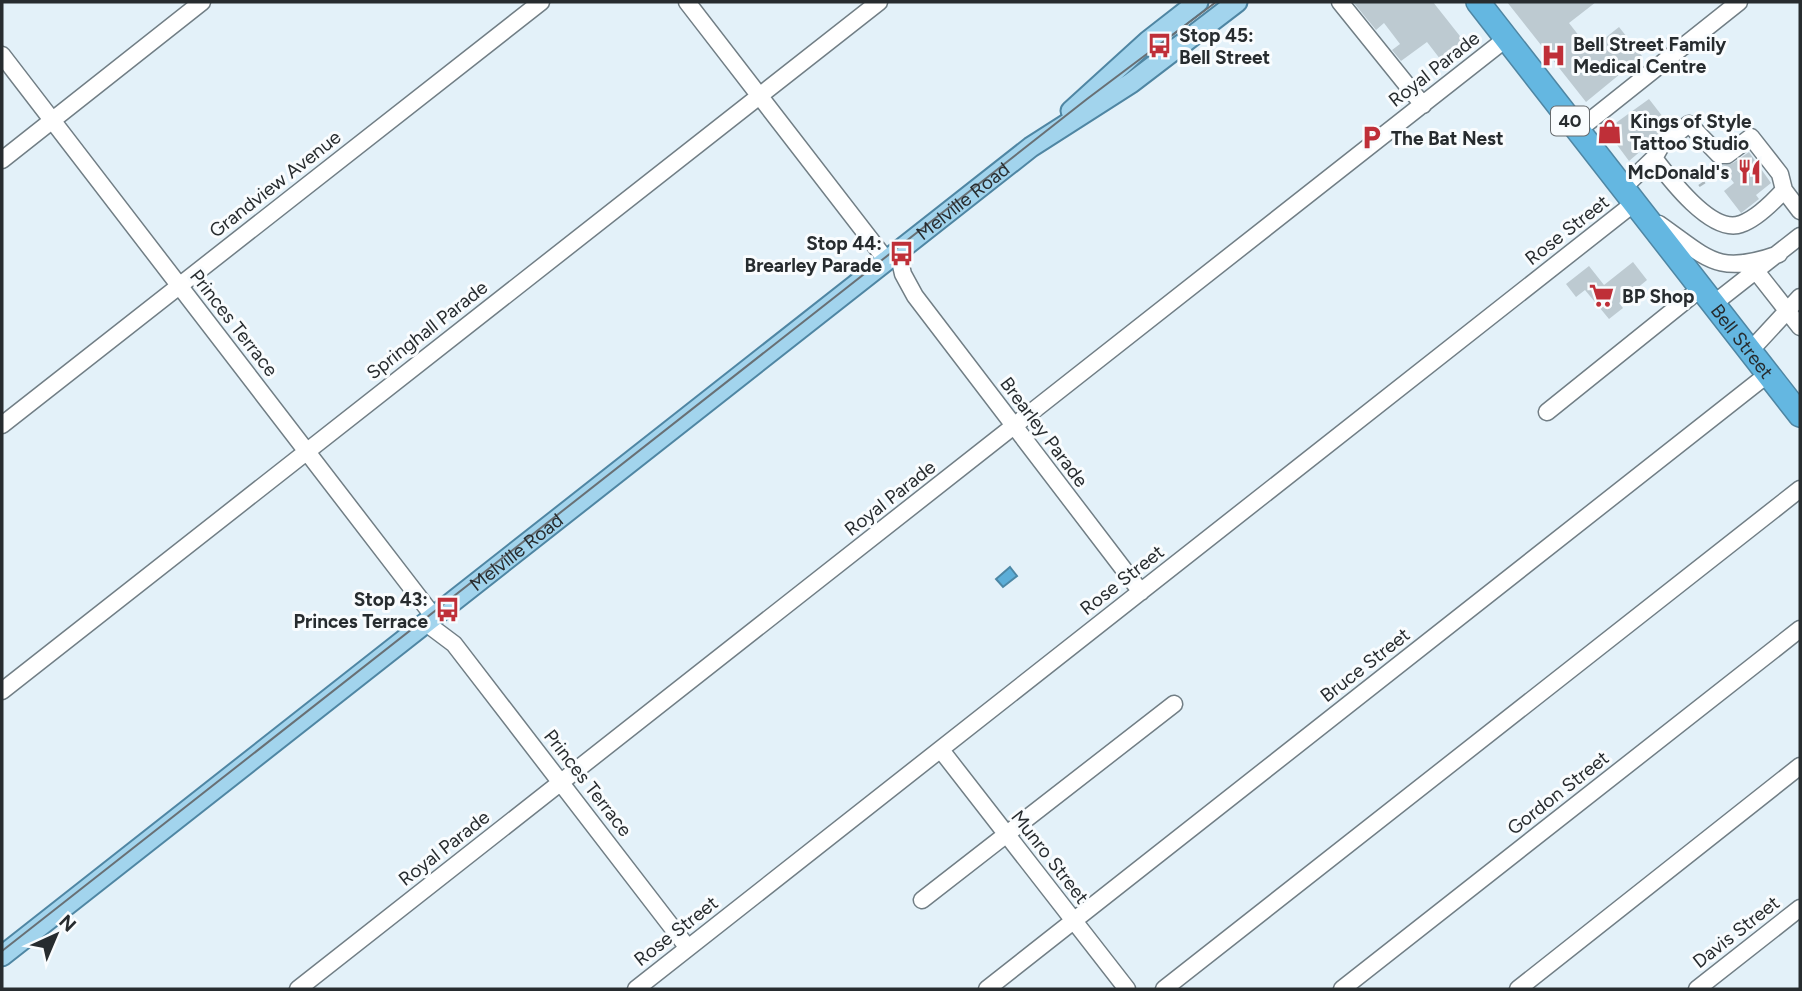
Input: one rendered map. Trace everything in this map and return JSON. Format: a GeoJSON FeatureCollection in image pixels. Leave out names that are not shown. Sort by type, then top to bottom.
{"type":"FeatureCollection","features":[{"type":"Feature","properties":{"kind":"highway","name":"Bell Street"},"geometry":{"type":"LineString","coordinates":[[1478,2],[1706,297],[1799,409]]}},
{"type":"Feature","properties":{"kind":"main road","name":"Melville Road"},"geometry":{"type":"LineString","coordinates":[[2,956],[1031,147],[1148,41],[1198,2]]}},
{"type":"Feature","properties":{"kind":"main road","name":"Melville Road"},"geometry":{"type":"LineString","coordinates":[[1031,147],[1131,83],[1237,2]]}},
{"type":"Feature","properties":{"kind":"street"},"geometry":{"type":"LineString","coordinates":[[2,160],[202,2]]}},
{"type":"Feature","properties":{"kind":"street","name":"Grandview Avenue"},"geometry":{"type":"LineString","coordinates":[[2,425],[541,2]]}},
{"type":"Feature","properties":{"kind":"street","name":"Brearley Parade"},"geometry":{"type":"LineString","coordinates":[[687,2],[887,261],[896,280],[915,296]]}},
{"type":"Feature","properties":{"kind":"street","name":"Springhall Parade"},"geometry":{"type":"LineString","coordinates":[[2,691],[879,2]]}},
{"type":"Feature","properties":{"kind":"street"},"geometry":{"type":"LineString","coordinates":[[1340,2],[1423,105]]}},
{"type":"Feature","properties":{"kind":"street"},"geometry":{"type":"LineString","coordinates":[[1577,131],[1739,2]]}},
{"type":"Feature","properties":{"kind":"street","name":"Royal Parade"},"geometry":{"type":"LineString","coordinates":[[298,989],[1507,38]]}},
{"type":"Feature","properties":{"kind":"street","name":"Princes Terrace"},"geometry":{"type":"LineString","coordinates":[[2,55],[688,948]]}},
{"type":"Feature","properties":{"kind":"street","name":"Rose Street"},"geometry":{"type":"LineString","coordinates":[[636,989],[1141,592],[1628,197],[1661,146],[1689,124],[1719,155],[1727,155],[1751,137],[1780,174],[1784,190]]}},
{"type":"Feature","properties":{"kind":"street"},"geometry":{"type":"LineString","coordinates":[[1654,158],[1690,202],[1727,225],[1744,224],[1784,190],[1800,211]]}},
{"type":"Feature","properties":{"kind":"street"},"geometry":{"type":"LineString","coordinates":[[1628,197],[1718,262],[1731,266],[1748,265],[1779,254]]}},
{"type":"Feature","properties":{"kind":"street"},"geometry":{"type":"LineString","coordinates":[[1547,412],[1706,297],[1756,271],[1799,240]]}},
{"type":"Feature","properties":{"kind":"street","name":"Brearley Parade"},"geometry":{"type":"LineString","coordinates":[[887,261],[903,274],[915,296],[1141,592]]}},
{"type":"Feature","properties":{"kind":"street"},"geometry":{"type":"LineString","coordinates":[[1756,271],[1800,327]]}},
{"type":"Feature","properties":{"kind":"street"},"geometry":{"type":"LineString","coordinates":[[1750,351],[1800,296]]}},
{"type":"Feature","properties":{"kind":"street","name":"Bruce Street"},"geometry":{"type":"LineString","coordinates":[[987,989],[1768,374]]}},
{"type":"Feature","properties":{"kind":"street"},"geometry":{"type":"LineString","coordinates":[[1164,989],[1800,489]]}},
{"type":"Feature","properties":{"kind":"street","name":"Gordon Street"},"geometry":{"type":"LineString","coordinates":[[1342,989],[1800,629]]}},
{"type":"Feature","properties":{"kind":"street"},"geometry":{"type":"LineString","coordinates":[[922,900],[1174,704]]}},
{"type":"Feature","properties":{"kind":"street","name":"Munro Street"},"geometry":{"type":"LineString","coordinates":[[940,750],[1127,989]]}},
{"type":"Feature","properties":{"kind":"street"},"geometry":{"type":"LineString","coordinates":[[1518,989],[1800,766]]}},
{"type":"Feature","properties":{"kind":"street","name":"Davis Street"},"geometry":{"type":"LineString","coordinates":[[1697,989],[1800,908]]}},
{"type":"Feature","properties":{"kind":"water"},"geometry":{"type":"Polygon","coordinates":[[[1010,567],[1017,576],[1003,587],[996,579],[1010,567]]]}},
{"type":"Feature","properties":{"kind":"building"},"geometry":{"type":"Polygon","coordinates":[[[1353,2],[1433,2],[1467,45],[1444,64],[1427,42],[1401,61],[1392,50],[1400,44],[1384,23],[1376,30],[1353,2]]]}},
{"type":"Feature","properties":{"kind":"building"},"geometry":{"type":"Polygon","coordinates":[[[1507,2],[1596,2],[1569,23],[1590,50],[1619,27],[1642,56],[1586,102],[1507,2]]]}},
{"type":"Feature","properties":{"kind":"building"},"geometry":{"type":"Polygon","coordinates":[[[1649,99],[1670,126],[1629,161],[1606,130],[1649,99]]]}},
{"type":"Feature","properties":{"kind":"building","name":"McDonald's"},"geometry":{"type":"Polygon","coordinates":[[[1749,152],[1771,183],[1756,195],[1759,199],[1741,213],[1724,191],[1734,183],[1721,166],[1733,163],[1749,152]]]}},
{"type":"Feature","properties":{"kind":"building"},"geometry":{"type":"Polygon","coordinates":[[[1633,262],[1647,280],[1619,303],[1623,308],[1609,319],[1585,290],[1576,297],[1566,284],[1589,266],[1604,285],[1633,262]]]}},
{"type":"Feature","properties":{"kind":"tram line"},"geometry":{"type":"LineString","coordinates":[[2,951],[1087,99],[1216,2]]}},
{"type":"Feature","properties":{"kind":"place","name":"Stop 45: Bell Street"},"geometry":{"type":"Point","coordinates":[1159,46]}},
{"type":"Feature","properties":{"kind":"place","name":"Bell Street Family Medical Centre"},"geometry":{"type":"Point","coordinates":[1553,55]}},
{"type":"Feature","properties":{"kind":"place","name":"Kings of Style Tattoo Studio"},"geometry":{"type":"Point","coordinates":[1610,132]}},
{"type":"Feature","properties":{"kind":"place","name":"The Bat Nest"},"geometry":{"type":"Point","coordinates":[1371,138]}},
{"type":"Feature","properties":{"kind":"place","name":"McDonald's"},"geometry":{"type":"Point","coordinates":[1749,172]}},
{"type":"Feature","properties":{"kind":"place","name":"Stop 44: Brearley Parade"},"geometry":{"type":"Point","coordinates":[902,254]}},
{"type":"Feature","properties":{"kind":"place","name":"BP Shop"},"geometry":{"type":"Point","coordinates":[1602,296]}},
{"type":"Feature","properties":{"kind":"place","name":"Stop 43: Princes Terrace"},"geometry":{"type":"Point","coordinates":[448,610]}}]}
